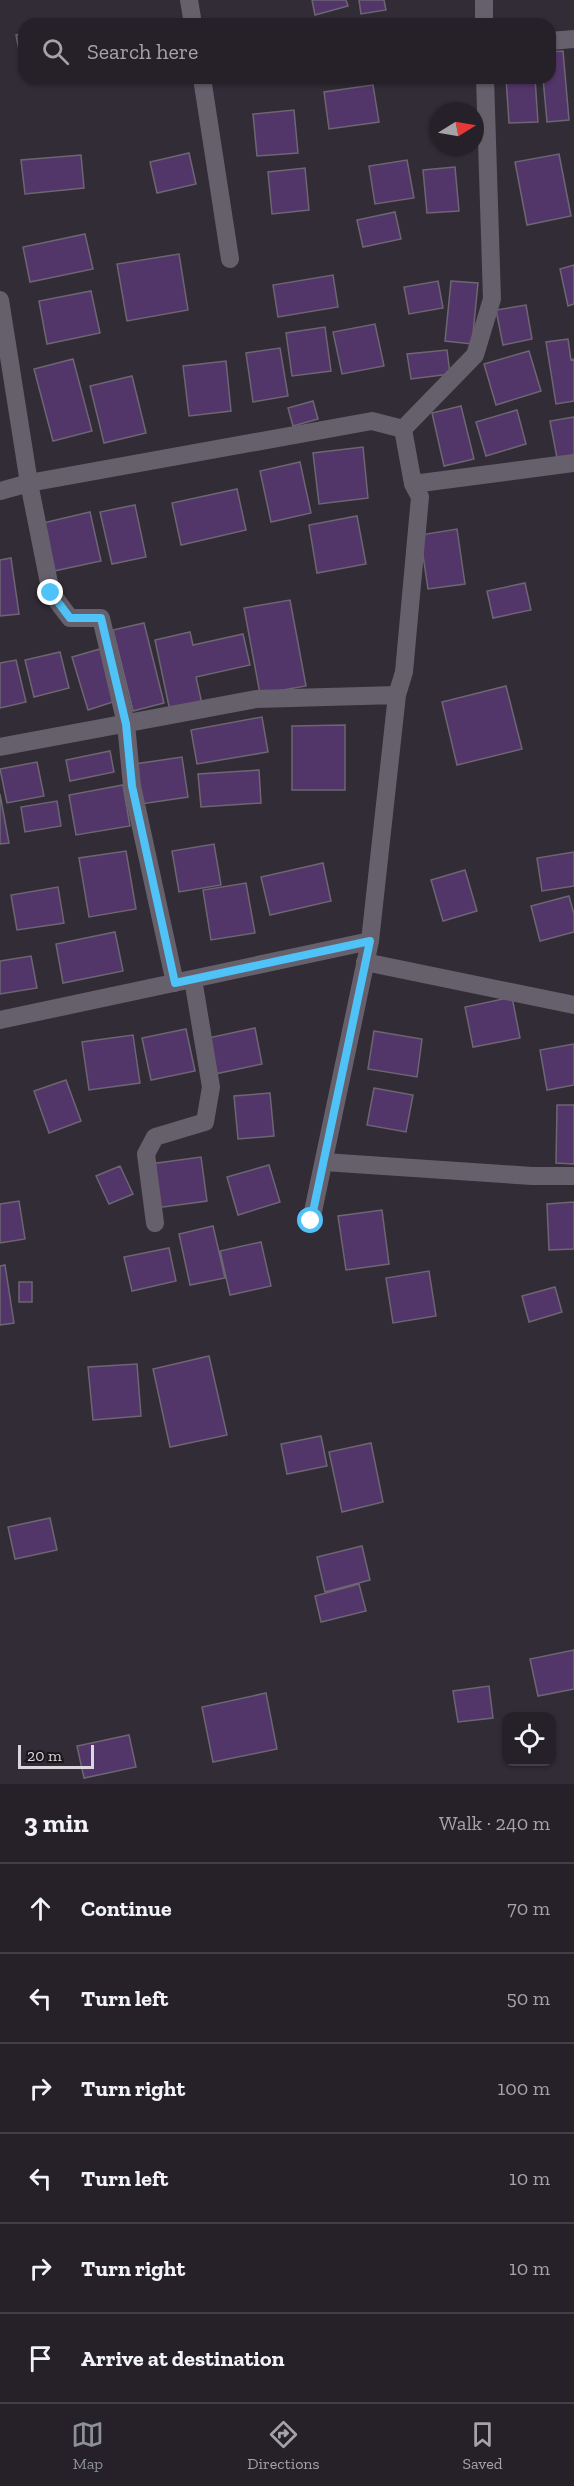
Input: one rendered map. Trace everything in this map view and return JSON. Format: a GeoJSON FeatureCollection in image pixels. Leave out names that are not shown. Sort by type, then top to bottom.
{"type":"FeatureCollection","features":[{"type":"Feature","properties":{"kind":"street"},"geometry":{"type":"LineString","coordinates":[[189,0],[192,18]]}},
{"type":"Feature","properties":{"kind":"street"},"geometry":{"type":"LineString","coordinates":[[484,0],[484,18]]}},
{"type":"Feature","properties":{"kind":"street"},"geometry":{"type":"LineString","coordinates":[[556,40],[574,39]]}},
{"type":"Feature","properties":{"kind":"street"},"geometry":{"type":"LineString","coordinates":[[203,84],[230,259]]}},
{"type":"Feature","properties":{"kind":"street"},"geometry":{"type":"LineString","coordinates":[[403,429],[475,355],[492,299],[485,84]]}},
{"type":"Feature","properties":{"kind":"street"},"geometry":{"type":"LineString","coordinates":[[0,300],[29,483],[51,593],[70,618],[101,618],[126,724],[132,786],[211,1087],[205,1122],[155,1137],[146,1154],[155,1223]]}},
{"type":"Feature","properties":{"kind":"street"},"geometry":{"type":"LineString","coordinates":[[0,491],[29,483],[372,421],[403,429]]}},
{"type":"Feature","properties":{"kind":"street"},"geometry":{"type":"LineString","coordinates":[[311,1221],[370,941],[397,695],[404,672],[420,497],[413,484],[403,429]]}},
{"type":"Feature","properties":{"kind":"street"},"geometry":{"type":"LineString","coordinates":[[413,484],[574,463]]}},
{"type":"Feature","properties":{"kind":"street"},"geometry":{"type":"LineString","coordinates":[[0,747],[256,699],[397,695]]}},
{"type":"Feature","properties":{"kind":"street"},"geometry":{"type":"LineString","coordinates":[[0,1020],[370,941]]}},
{"type":"Feature","properties":{"kind":"street"},"geometry":{"type":"LineString","coordinates":[[365,962],[574,1005]]}},
{"type":"Feature","properties":{"kind":"street"},"geometry":{"type":"LineString","coordinates":[[324,1162],[532,1176],[574,1176]]}},
{"type":"Feature","properties":{"kind":"building"},"geometry":{"type":"Polygon","coordinates":[[[312,0],[346,0],[348,6],[315,15],[312,0]]]}},
{"type":"Feature","properties":{"kind":"building"},"geometry":{"type":"Polygon","coordinates":[[[359,0],[384,0],[386,10],[361,14],[359,0]]]}},
{"type":"Feature","properties":{"kind":"building"},"geometry":{"type":"Polygon","coordinates":[[[563,51],[569,120],[547,122],[544,84],[556,84],[556,52],[563,51]]]}},
{"type":"Feature","properties":{"kind":"building"},"geometry":{"type":"Polygon","coordinates":[[[506,84],[535,84],[538,122],[509,123],[506,84]]]}},
{"type":"Feature","properties":{"kind":"building"},"geometry":{"type":"Polygon","coordinates":[[[373,85],[379,122],[329,129],[324,92],[373,85]]]}},
{"type":"Feature","properties":{"kind":"building"},"geometry":{"type":"Polygon","coordinates":[[[294,110],[298,153],[257,156],[253,114],[294,110]]]}},
{"type":"Feature","properties":{"kind":"building"},"geometry":{"type":"Polygon","coordinates":[[[189,153],[196,184],[157,193],[150,162],[189,153]]]}},
{"type":"Feature","properties":{"kind":"building"},"geometry":{"type":"Polygon","coordinates":[[[559,154],[571,216],[527,225],[515,162],[559,154]]]}},
{"type":"Feature","properties":{"kind":"building"},"geometry":{"type":"Polygon","coordinates":[[[81,155],[84,188],[25,194],[21,160],[81,155]]]}},
{"type":"Feature","properties":{"kind":"building"},"geometry":{"type":"Polygon","coordinates":[[[407,160],[414,198],[375,204],[369,166],[407,160]]]}},
{"type":"Feature","properties":{"kind":"building"},"geometry":{"type":"Polygon","coordinates":[[[455,167],[459,211],[427,213],[423,170],[455,167]]]}},
{"type":"Feature","properties":{"kind":"building"},"geometry":{"type":"Polygon","coordinates":[[[305,168],[309,210],[272,214],[268,172],[305,168]]]}},
{"type":"Feature","properties":{"kind":"building"},"geometry":{"type":"Polygon","coordinates":[[[395,212],[401,239],[363,247],[357,220],[395,212]]]}},
{"type":"Feature","properties":{"kind":"building"},"geometry":{"type":"Polygon","coordinates":[[[85,234],[93,269],[30,282],[23,247],[85,234]]]}},
{"type":"Feature","properties":{"kind":"building"},"geometry":{"type":"Polygon","coordinates":[[[179,254],[188,310],[127,321],[117,264],[179,254]]]}},
{"type":"Feature","properties":{"kind":"building"},"geometry":{"type":"Polygon","coordinates":[[[574,265],[574,304],[568,306],[560,269],[574,265]]]}},
{"type":"Feature","properties":{"kind":"building"},"geometry":{"type":"Polygon","coordinates":[[[333,275],[338,307],[278,317],[273,285],[333,275]]]}},
{"type":"Feature","properties":{"kind":"building"},"geometry":{"type":"Polygon","coordinates":[[[438,281],[443,308],[409,314],[404,287],[438,281]]]}},
{"type":"Feature","properties":{"kind":"building"},"geometry":{"type":"Polygon","coordinates":[[[451,281],[478,283],[472,344],[445,341],[451,281]]]}},
{"type":"Feature","properties":{"kind":"building"},"geometry":{"type":"Polygon","coordinates":[[[91,291],[100,333],[47,344],[39,301],[91,291]]]}},
{"type":"Feature","properties":{"kind":"building"},"geometry":{"type":"Polygon","coordinates":[[[526,305],[532,339],[503,345],[496,310],[526,305]]]}},
{"type":"Feature","properties":{"kind":"building"},"geometry":{"type":"Polygon","coordinates":[[[375,324],[384,366],[342,374],[333,332],[375,324]]]}},
{"type":"Feature","properties":{"kind":"building"},"geometry":{"type":"Polygon","coordinates":[[[325,327],[331,371],[292,376],[286,333],[325,327]]]}},
{"type":"Feature","properties":{"kind":"building"},"geometry":{"type":"Polygon","coordinates":[[[568,339],[571,360],[574,359],[574,401],[556,404],[546,342],[568,339]]]}},
{"type":"Feature","properties":{"kind":"building"},"geometry":{"type":"Polygon","coordinates":[[[280,348],[288,396],[253,402],[246,353],[280,348]]]}},
{"type":"Feature","properties":{"kind":"building"},"geometry":{"type":"Polygon","coordinates":[[[447,350],[450,374],[411,379],[407,354],[447,350]]]}},
{"type":"Feature","properties":{"kind":"building"},"geometry":{"type":"Polygon","coordinates":[[[529,351],[541,391],[496,405],[484,364],[529,351]]]}},
{"type":"Feature","properties":{"kind":"building"},"geometry":{"type":"Polygon","coordinates":[[[73,359],[92,431],[53,441],[34,369],[73,359]]]}},
{"type":"Feature","properties":{"kind":"building"},"geometry":{"type":"Polygon","coordinates":[[[226,361],[231,411],[189,416],[183,366],[226,361]]]}},
{"type":"Feature","properties":{"kind":"building"},"geometry":{"type":"Polygon","coordinates":[[[132,376],[146,433],[104,443],[90,386],[132,376]]]}},
{"type":"Feature","properties":{"kind":"building"},"geometry":{"type":"Polygon","coordinates":[[[313,401],[318,419],[293,426],[288,408],[313,401]]]}},
{"type":"Feature","properties":{"kind":"building"},"geometry":{"type":"Polygon","coordinates":[[[461,406],[474,459],[444,466],[432,413],[461,406]]]}},
{"type":"Feature","properties":{"kind":"building"},"geometry":{"type":"Polygon","coordinates":[[[517,410],[526,444],[486,456],[476,422],[517,410]]]}},
{"type":"Feature","properties":{"kind":"building"},"geometry":{"type":"Polygon","coordinates":[[[574,417],[574,455],[557,458],[550,421],[574,417]]]}},
{"type":"Feature","properties":{"kind":"building"},"geometry":{"type":"Polygon","coordinates":[[[363,447],[368,498],[319,504],[313,453],[363,447]]]}},
{"type":"Feature","properties":{"kind":"building"},"geometry":{"type":"Polygon","coordinates":[[[300,462],[311,513],[271,522],[260,471],[300,462]]]}},
{"type":"Feature","properties":{"kind":"building"},"geometry":{"type":"Polygon","coordinates":[[[237,489],[246,530],[181,545],[172,503],[237,489]]]}},
{"type":"Feature","properties":{"kind":"building"},"geometry":{"type":"Polygon","coordinates":[[[135,505],[146,557],[112,564],[100,512],[135,505]]]}},
{"type":"Feature","properties":{"kind":"building"},"geometry":{"type":"Polygon","coordinates":[[[90,512],[101,561],[54,571],[43,523],[90,512]]]}},
{"type":"Feature","properties":{"kind":"building"},"geometry":{"type":"Polygon","coordinates":[[[357,516],[366,564],[317,573],[309,525],[357,516]]]}},
{"type":"Feature","properties":{"kind":"building"},"geometry":{"type":"Polygon","coordinates":[[[457,529],[465,584],[428,589],[420,535],[457,529]]]}},
{"type":"Feature","properties":{"kind":"building"},"geometry":{"type":"Polygon","coordinates":[[[11,558],[19,614],[0,616],[0,560],[11,558]]]}},
{"type":"Feature","properties":{"kind":"building"},"geometry":{"type":"Polygon","coordinates":[[[525,583],[531,610],[493,618],[487,591],[525,583]]]}},
{"type":"Feature","properties":{"kind":"building"},"geometry":{"type":"Polygon","coordinates":[[[290,600],[306,686],[260,694],[244,608],[290,600]]]}},
{"type":"Feature","properties":{"kind":"building"},"geometry":{"type":"Polygon","coordinates":[[[144,623],[164,703],[133,711],[113,630],[144,623]]]}},
{"type":"Feature","properties":{"kind":"building"},"geometry":{"type":"Polygon","coordinates":[[[190,632],[193,645],[243,634],[250,665],[196,677],[202,704],[170,711],[155,640],[190,632]]]}},
{"type":"Feature","properties":{"kind":"building"},"geometry":{"type":"Polygon","coordinates":[[[100,649],[116,701],[88,710],[72,657],[100,649]]]}},
{"type":"Feature","properties":{"kind":"building"},"geometry":{"type":"Polygon","coordinates":[[[60,652],[69,688],[34,697],[25,660],[60,652]]]}},
{"type":"Feature","properties":{"kind":"building"},"geometry":{"type":"Polygon","coordinates":[[[16,660],[26,702],[0,708],[0,663],[16,660]]]}},
{"type":"Feature","properties":{"kind":"building"},"geometry":{"type":"Polygon","coordinates":[[[506,686],[522,749],[457,765],[442,702],[506,686]]]}},
{"type":"Feature","properties":{"kind":"building"},"geometry":{"type":"Polygon","coordinates":[[[262,717],[268,752],[197,764],[191,730],[262,717]]]}},
{"type":"Feature","properties":{"kind":"building"},"geometry":{"type":"Polygon","coordinates":[[[345,725],[345,790],[292,790],[292,726],[345,725]]]}},
{"type":"Feature","properties":{"kind":"building"},"geometry":{"type":"Polygon","coordinates":[[[110,751],[114,772],[70,781],[66,760],[110,751]]]}},
{"type":"Feature","properties":{"kind":"building"},"geometry":{"type":"Polygon","coordinates":[[[182,757],[188,797],[141,804],[135,764],[182,757]]]}},
{"type":"Feature","properties":{"kind":"building"},"geometry":{"type":"Polygon","coordinates":[[[37,762],[44,796],[7,803],[0,769],[37,762]]]}},
{"type":"Feature","properties":{"kind":"building"},"geometry":{"type":"Polygon","coordinates":[[[259,770],[261,803],[201,807],[198,774],[259,770]]]}},
{"type":"Feature","properties":{"kind":"building"},"geometry":{"type":"Polygon","coordinates":[[[123,785],[130,826],[76,835],[69,795],[123,785]]]}},
{"type":"Feature","properties":{"kind":"building"},"geometry":{"type":"Polygon","coordinates":[[[0,794],[9,843],[0,844],[0,794]]]}},
{"type":"Feature","properties":{"kind":"building"},"geometry":{"type":"Polygon","coordinates":[[[57,801],[61,826],[25,832],[21,807],[57,801]]]}},
{"type":"Feature","properties":{"kind":"building"},"geometry":{"type":"Polygon","coordinates":[[[214,844],[221,885],[179,892],[172,851],[214,844]]]}},
{"type":"Feature","properties":{"kind":"building"},"geometry":{"type":"Polygon","coordinates":[[[126,851],[136,909],[89,917],[79,858],[126,851]]]}},
{"type":"Feature","properties":{"kind":"building"},"geometry":{"type":"Polygon","coordinates":[[[574,852],[574,886],[542,891],[537,858],[574,852]]]}},
{"type":"Feature","properties":{"kind":"building"},"geometry":{"type":"Polygon","coordinates":[[[323,863],[331,901],[270,915],[261,877],[323,863]]]}},
{"type":"Feature","properties":{"kind":"building"},"geometry":{"type":"Polygon","coordinates":[[[465,870],[477,911],[443,921],[431,880],[465,870]]]}},
{"type":"Feature","properties":{"kind":"building"},"geometry":{"type":"Polygon","coordinates":[[[246,883],[255,933],[211,940],[203,890],[246,883]]]}},
{"type":"Feature","properties":{"kind":"building"},"geometry":{"type":"Polygon","coordinates":[[[58,887],[64,923],[17,930],[11,895],[58,887]]]}},
{"type":"Feature","properties":{"kind":"building"},"geometry":{"type":"Polygon","coordinates":[[[569,896],[574,914],[574,932],[540,941],[531,906],[569,896]]]}},
{"type":"Feature","properties":{"kind":"building"},"geometry":{"type":"Polygon","coordinates":[[[115,932],[123,971],[63,983],[56,944],[115,932]]]}},
{"type":"Feature","properties":{"kind":"building"},"geometry":{"type":"Polygon","coordinates":[[[31,956],[37,988],[0,994],[0,961],[31,956]]]}},
{"type":"Feature","properties":{"kind":"building"},"geometry":{"type":"Polygon","coordinates":[[[512,997],[520,1038],[473,1047],[465,1007],[512,997]]]}},
{"type":"Feature","properties":{"kind":"building"},"geometry":{"type":"Polygon","coordinates":[[[255,1028],[262,1064],[215,1074],[208,1038],[255,1028]]]}},
{"type":"Feature","properties":{"kind":"building"},"geometry":{"type":"Polygon","coordinates":[[[186,1029],[195,1071],[151,1080],[142,1038],[186,1029]]]}},
{"type":"Feature","properties":{"kind":"building"},"geometry":{"type":"Polygon","coordinates":[[[374,1031],[422,1039],[417,1077],[368,1069],[374,1031]]]}},
{"type":"Feature","properties":{"kind":"building"},"geometry":{"type":"Polygon","coordinates":[[[133,1035],[140,1083],[89,1090],[82,1042],[133,1035]]]}},
{"type":"Feature","properties":{"kind":"building"},"geometry":{"type":"Polygon","coordinates":[[[574,1044],[574,1085],[547,1090],[540,1050],[574,1044]]]}},
{"type":"Feature","properties":{"kind":"building"},"geometry":{"type":"Polygon","coordinates":[[[66,1080],[81,1121],[49,1133],[34,1091],[66,1080]]]}},
{"type":"Feature","properties":{"kind":"building"},"geometry":{"type":"Polygon","coordinates":[[[374,1088],[413,1095],[406,1132],[367,1125],[374,1088]]]}},
{"type":"Feature","properties":{"kind":"building"},"geometry":{"type":"Polygon","coordinates":[[[270,1093],[274,1136],[238,1139],[234,1096],[270,1093]]]}},
{"type":"Feature","properties":{"kind":"building"},"geometry":{"type":"Polygon","coordinates":[[[557,1105],[574,1105],[574,1164],[556,1163],[557,1105]]]}},
{"type":"Feature","properties":{"kind":"building"},"geometry":{"type":"Polygon","coordinates":[[[201,1157],[207,1201],[156,1208],[150,1164],[201,1157]]]}},
{"type":"Feature","properties":{"kind":"building"},"geometry":{"type":"Polygon","coordinates":[[[269,1165],[280,1202],[238,1215],[227,1177],[269,1165]]]}},
{"type":"Feature","properties":{"kind":"building"},"geometry":{"type":"Polygon","coordinates":[[[120,1166],[133,1194],[109,1204],[96,1176],[120,1166]]]}},
{"type":"Feature","properties":{"kind":"building"},"geometry":{"type":"Polygon","coordinates":[[[19,1201],[25,1239],[0,1243],[0,1204],[19,1201]]]}},
{"type":"Feature","properties":{"kind":"building"},"geometry":{"type":"Polygon","coordinates":[[[574,1202],[574,1249],[549,1250],[547,1204],[574,1202]]]}},
{"type":"Feature","properties":{"kind":"building"},"geometry":{"type":"Polygon","coordinates":[[[382,1210],[389,1264],[346,1270],[338,1216],[382,1210]]]}},
{"type":"Feature","properties":{"kind":"building"},"geometry":{"type":"Polygon","coordinates":[[[213,1226],[225,1278],[190,1285],[179,1234],[213,1226]]]}},
{"type":"Feature","properties":{"kind":"building"},"geometry":{"type":"Polygon","coordinates":[[[261,1242],[271,1286],[230,1295],[220,1251],[261,1242]]]}},
{"type":"Feature","properties":{"kind":"building"},"geometry":{"type":"Polygon","coordinates":[[[169,1248],[176,1281],[132,1291],[124,1257],[169,1248]]]}},
{"type":"Feature","properties":{"kind":"building"},"geometry":{"type":"Polygon","coordinates":[[[5,1265],[14,1323],[0,1325],[0,1266],[5,1265]]]}},
{"type":"Feature","properties":{"kind":"building"},"geometry":{"type":"Polygon","coordinates":[[[429,1271],[436,1316],[393,1323],[386,1278],[429,1271]]]}},
{"type":"Feature","properties":{"kind":"building"},"geometry":{"type":"Polygon","coordinates":[[[19,1282],[32,1282],[32,1302],[19,1302],[19,1282]]]}},
{"type":"Feature","properties":{"kind":"building"},"geometry":{"type":"Polygon","coordinates":[[[555,1287],[562,1312],[529,1322],[522,1296],[555,1287]]]}},
{"type":"Feature","properties":{"kind":"building"},"geometry":{"type":"Polygon","coordinates":[[[209,1356],[227,1435],[170,1447],[153,1369],[209,1356]]]}},
{"type":"Feature","properties":{"kind":"building"},"geometry":{"type":"Polygon","coordinates":[[[137,1364],[141,1416],[93,1420],[88,1367],[137,1364]]]}},
{"type":"Feature","properties":{"kind":"building"},"geometry":{"type":"Polygon","coordinates":[[[321,1436],[327,1466],[287,1474],[281,1444],[321,1436]]]}},
{"type":"Feature","properties":{"kind":"building"},"geometry":{"type":"Polygon","coordinates":[[[371,1443],[383,1502],[342,1512],[329,1452],[371,1443]]]}},
{"type":"Feature","properties":{"kind":"building"},"geometry":{"type":"Polygon","coordinates":[[[50,1518],[57,1550],[15,1559],[8,1527],[50,1518]]]}},
{"type":"Feature","properties":{"kind":"building"},"geometry":{"type":"Polygon","coordinates":[[[362,1546],[370,1580],[325,1592],[317,1557],[362,1546]]]}},
{"type":"Feature","properties":{"kind":"building"},"geometry":{"type":"Polygon","coordinates":[[[359,1584],[366,1611],[321,1622],[315,1596],[359,1584]]]}},
{"type":"Feature","properties":{"kind":"building"},"geometry":{"type":"Polygon","coordinates":[[[574,1650],[574,1689],[538,1696],[530,1659],[574,1650]]]}},
{"type":"Feature","properties":{"kind":"building"},"geometry":{"type":"Polygon","coordinates":[[[489,1686],[493,1718],[458,1722],[453,1691],[489,1686]]]}},
{"type":"Feature","properties":{"kind":"building"},"geometry":{"type":"Polygon","coordinates":[[[266,1693],[277,1749],[213,1762],[202,1707],[266,1693]]]}},
{"type":"Feature","properties":{"kind":"building"},"geometry":{"type":"Polygon","coordinates":[[[129,1735],[136,1767],[84,1778],[77,1746],[129,1735]]]}},
{"type":"Feature","properties":{"kind":"route"},"geometry":{"type":"LineString","coordinates":[[51,593],[70,618],[101,618],[126,724],[132,786],[175,983],[370,941],[311,1221]]}}]}
